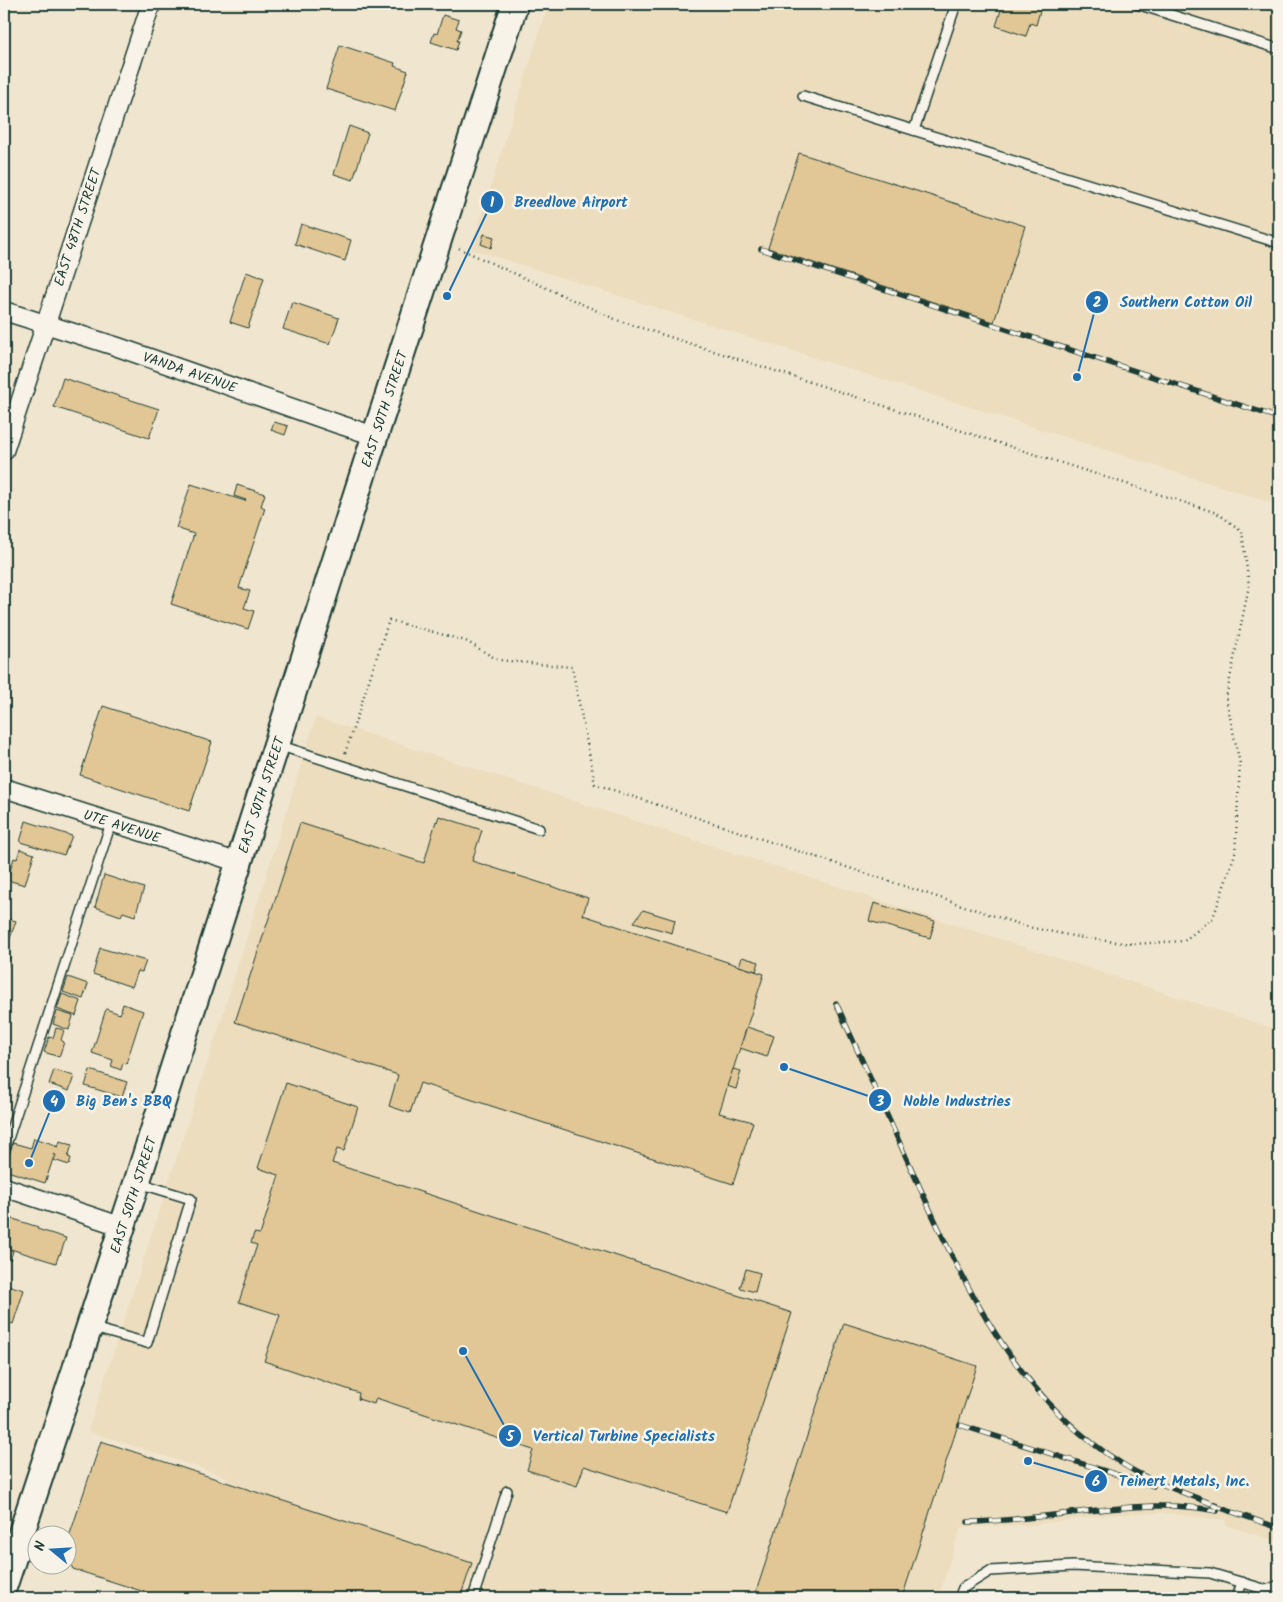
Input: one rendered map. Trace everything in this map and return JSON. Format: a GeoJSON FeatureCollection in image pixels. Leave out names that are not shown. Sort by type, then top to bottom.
{"type":"FeatureCollection","features":[{"type":"Feature","properties":{"kind":"main road","name":"EAST 50TH STREET"},"geometry":{"type":"LineString","coordinates":[[4,1586],[123,1227],[515,4]]}},
{"type":"Feature","properties":{"kind":"street","name":"EAST 48TH STREET"},"geometry":{"type":"LineString","coordinates":[[4,451],[150,4]]}},
{"type":"Feature","properties":{"kind":"street","name":"VANDA AVENUE"},"geometry":{"type":"LineString","coordinates":[[4,311],[375,436]]}},
{"type":"Feature","properties":{"kind":"street","name":"UTE AVENUE"},"geometry":{"type":"LineString","coordinates":[[4,788],[240,863]]}},
{"type":"Feature","properties":{"kind":"street"},"geometry":{"type":"LineString","coordinates":[[4,1187],[123,1227]]}},
{"type":"Feature","properties":{"kind":"lane"},"geometry":{"type":"LineString","coordinates":[[914,130],[956,4]]}},
{"type":"Feature","properties":{"kind":"lane"},"geometry":{"type":"LineString","coordinates":[[1137,4],[1279,50]]}},
{"type":"Feature","properties":{"kind":"lane"},"geometry":{"type":"LineString","coordinates":[[803,96],[1279,243]]}},
{"type":"Feature","properties":{"kind":"lane"},"geometry":{"type":"LineString","coordinates":[[278,745],[539,829]]}},
{"type":"Feature","properties":{"kind":"lane"},"geometry":{"type":"LineString","coordinates":[[4,1151],[112,823]]}},
{"type":"Feature","properties":{"kind":"lane"},"geometry":{"type":"LineString","coordinates":[[90,1327],[147,1343],[191,1199],[137,1182]]}},
{"type":"Feature","properties":{"kind":"lane"},"geometry":{"type":"LineString","coordinates":[[473,1598],[507,1491]]}},
{"type":"Feature","properties":{"kind":"lane"},"geometry":{"type":"LineString","coordinates":[[959,1598],[963,1588],[990,1571],[1064,1566],[1210,1573],[1267,1590],[1272,1598]]}},
{"type":"Feature","properties":{"kind":"lane"},"geometry":{"type":"LineString","coordinates":[[1237,1598],[1242,1582]]}},
{"type":"Feature","properties":{"kind":"lane"},"geometry":{"type":"LineString","coordinates":[[1267,1590],[1279,1585]]}},
{"type":"Feature","properties":{"kind":"path"},"geometry":{"type":"LineString","coordinates":[[341,766],[389,620],[466,641],[498,660],[572,667],[595,784],[1028,927],[1083,938],[1132,944],[1184,941],[1213,918],[1234,854],[1240,764],[1226,698],[1249,586],[1242,531],[1217,513],[617,320],[439,239]]}},
{"type":"Feature","properties":{"kind":"shaded area"},"geometry":{"type":"Polygon","coordinates":[[[548,4],[1279,4],[1279,505],[471,249],[548,4]]]}},
{"type":"Feature","properties":{"kind":"shaded area"},"geometry":{"type":"Polygon","coordinates":[[[316,717],[1279,1030],[1279,1542],[1225,1525],[1227,1520],[1164,1513],[1108,1515],[1031,1525],[961,1527],[938,1598],[187,1598],[227,1477],[88,1431],[214,1042],[316,717]]]}},
{"type":"Feature","properties":{"kind":"building"},"geometry":{"type":"Polygon","coordinates":[[[1003,4],[1031,4],[1041,7],[1036,25],[1030,23],[1026,36],[996,26],[1003,4]]]}},
{"type":"Feature","properties":{"kind":"building"},"geometry":{"type":"Polygon","coordinates":[[[443,15],[459,20],[456,28],[461,30],[456,50],[431,42],[434,33],[437,34],[443,15]]]}},
{"type":"Feature","properties":{"kind":"building"},"geometry":{"type":"Polygon","coordinates":[[[340,45],[395,63],[394,66],[408,71],[395,111],[326,89],[340,45]]]}},
{"type":"Feature","properties":{"kind":"building"},"geometry":{"type":"Polygon","coordinates":[[[349,126],[368,133],[353,180],[334,174],[349,126]]]}},
{"type":"Feature","properties":{"kind":"building"},"geometry":{"type":"Polygon","coordinates":[[[799,153],[1025,226],[994,322],[768,248],[799,153]]]}},
{"type":"Feature","properties":{"kind":"building"},"geometry":{"type":"Polygon","coordinates":[[[301,224],[351,240],[345,261],[295,244],[301,224]]]}},
{"type":"Feature","properties":{"kind":"building"},"geometry":{"type":"Polygon","coordinates":[[[484,234],[494,237],[491,248],[481,244],[484,234]]]}},
{"type":"Feature","properties":{"kind":"building"},"geometry":{"type":"Polygon","coordinates":[[[246,272],[264,278],[248,328],[230,322],[246,272]]]}},
{"type":"Feature","properties":{"kind":"building"},"geometry":{"type":"Polygon","coordinates":[[[292,302],[339,318],[330,344],[283,329],[292,302]]]}},
{"type":"Feature","properties":{"kind":"building"},"geometry":{"type":"Polygon","coordinates":[[[63,378],[159,409],[149,438],[54,407],[63,378]]]}},
{"type":"Feature","properties":{"kind":"building"},"geometry":{"type":"Polygon","coordinates":[[[274,422],[288,426],[285,435],[271,430],[274,422]]]}},
{"type":"Feature","properties":{"kind":"building"},"geometry":{"type":"Polygon","coordinates":[[[191,484],[245,501],[234,496],[237,485],[265,494],[261,506],[265,508],[239,588],[250,591],[244,608],[254,611],[248,629],[171,604],[194,534],[176,528],[191,484]]]}},
{"type":"Feature","properties":{"kind":"building"},"geometry":{"type":"Polygon","coordinates":[[[103,706],[212,742],[189,811],[80,775],[103,706]]]}},
{"type":"Feature","properties":{"kind":"building"},"geometry":{"type":"Polygon","coordinates":[[[439,816],[482,830],[472,861],[588,898],[583,915],[764,974],[719,1113],[753,1122],[733,1184],[420,1083],[410,1113],[389,1106],[398,1075],[235,1022],[300,823],[424,863],[439,816]]]}},
{"type":"Feature","properties":{"kind":"building"},"geometry":{"type":"Polygon","coordinates":[[[26,821],[72,836],[64,855],[20,842],[26,821]]]}},
{"type":"Feature","properties":{"kind":"building"},"geometry":{"type":"Polygon","coordinates":[[[20,849],[34,854],[25,885],[7,880],[14,858],[17,859],[20,849]]]}},
{"type":"Feature","properties":{"kind":"building"},"geometry":{"type":"Polygon","coordinates":[[[104,875],[144,888],[135,916],[123,912],[121,916],[95,907],[104,875]]]}},
{"type":"Feature","properties":{"kind":"building"},"geometry":{"type":"Polygon","coordinates":[[[874,903],[935,921],[930,938],[869,921],[874,903]]]}},
{"type":"Feature","properties":{"kind":"building"},"geometry":{"type":"Polygon","coordinates":[[[643,910],[675,920],[672,933],[634,922],[643,910]]]}},
{"type":"Feature","properties":{"kind":"building"},"geometry":{"type":"Polygon","coordinates":[[[4,917],[16,921],[7,947],[4,946],[4,917]]]}},
{"type":"Feature","properties":{"kind":"building"},"geometry":{"type":"Polygon","coordinates":[[[100,948],[146,961],[142,972],[138,971],[132,987],[93,974],[100,948]]]}},
{"type":"Feature","properties":{"kind":"building"},"geometry":{"type":"Polygon","coordinates":[[[4,954],[10,956],[7,967],[4,966],[4,954]]]}},
{"type":"Feature","properties":{"kind":"building"},"geometry":{"type":"Polygon","coordinates":[[[742,957],[759,962],[756,971],[739,966],[742,957]]]}},
{"type":"Feature","properties":{"kind":"building"},"geometry":{"type":"Polygon","coordinates":[[[68,977],[88,984],[83,999],[63,992],[68,977]]]}},
{"type":"Feature","properties":{"kind":"building"},"geometry":{"type":"Polygon","coordinates":[[[62,994],[81,1001],[76,1016],[57,1009],[62,994]]]}},
{"type":"Feature","properties":{"kind":"building"},"geometry":{"type":"Polygon","coordinates":[[[123,1004],[143,1011],[126,1064],[123,1063],[121,1070],[111,1066],[113,1060],[92,1053],[106,1009],[120,1014],[123,1004]]]}},
{"type":"Feature","properties":{"kind":"building"},"geometry":{"type":"Polygon","coordinates":[[[57,1011],[73,1016],[69,1030],[53,1024],[57,1011]]]}},
{"type":"Feature","properties":{"kind":"building"},"geometry":{"type":"Polygon","coordinates":[[[747,1027],[774,1036],[767,1057],[740,1048],[747,1027]]]}},
{"type":"Feature","properties":{"kind":"building"},"geometry":{"type":"Polygon","coordinates":[[[56,1028],[64,1030],[61,1040],[64,1042],[59,1057],[44,1052],[49,1037],[53,1038],[56,1028]]]}},
{"type":"Feature","properties":{"kind":"building"},"geometry":{"type":"Polygon","coordinates":[[[733,1069],[741,1071],[736,1089],[727,1086],[733,1069]]]}},
{"type":"Feature","properties":{"kind":"building"},"geometry":{"type":"Polygon","coordinates":[[[54,1070],[74,1076],[69,1091],[49,1084],[54,1070]]]}},
{"type":"Feature","properties":{"kind":"building"},"geometry":{"type":"Polygon","coordinates":[[[90,1070],[127,1082],[122,1097],[85,1086],[90,1070]]]}},
{"type":"Feature","properties":{"kind":"building"},"geometry":{"type":"Polygon","coordinates":[[[286,1083],[358,1107],[344,1151],[337,1149],[332,1163],[792,1313],[727,1512],[584,1466],[577,1486],[527,1470],[533,1450],[376,1398],[374,1404],[358,1399],[359,1393],[264,1361],[280,1315],[239,1302],[257,1245],[251,1243],[254,1233],[260,1234],[261,1232],[279,1175],[258,1168],[286,1083]]]}},
{"type":"Feature","properties":{"kind":"building"},"geometry":{"type":"Polygon","coordinates":[[[34,1138],[58,1147],[60,1141],[72,1145],[68,1157],[71,1158],[69,1165],[54,1160],[56,1155],[53,1154],[45,1183],[4,1170],[13,1143],[31,1148],[34,1138]]]}},
{"type":"Feature","properties":{"kind":"building"},"geometry":{"type":"Polygon","coordinates":[[[4,1216],[66,1238],[56,1263],[4,1247],[4,1216]]]}},
{"type":"Feature","properties":{"kind":"building"},"geometry":{"type":"Polygon","coordinates":[[[4,1248],[13,1251],[10,1260],[4,1258],[4,1248]]]}},
{"type":"Feature","properties":{"kind":"building"},"geometry":{"type":"Polygon","coordinates":[[[746,1269],[760,1273],[755,1292],[740,1288],[746,1269]]]}},
{"type":"Feature","properties":{"kind":"building"},"geometry":{"type":"Polygon","coordinates":[[[4,1284],[24,1290],[13,1324],[4,1321],[4,1284]]]}},
{"type":"Feature","properties":{"kind":"building"},"geometry":{"type":"Polygon","coordinates":[[[844,1323],[977,1366],[902,1598],[754,1598],[844,1323]]]}},
{"type":"Feature","properties":{"kind":"building"},"geometry":{"type":"Polygon","coordinates":[[[101,1441],[472,1563],[460,1598],[163,1598],[78,1571],[78,1524],[73,1524],[101,1441]]]}},
{"type":"Feature","properties":{"kind":"railway"},"geometry":{"type":"LineString","coordinates":[[761,249],[1279,418]]}},
{"type":"Feature","properties":{"kind":"railway"},"geometry":{"type":"LineString","coordinates":[[836,1003],[950,1252],[995,1333],[1022,1371],[1052,1406],[1086,1438],[1124,1465],[1158,1482],[1217,1506]]}},
{"type":"Feature","properties":{"kind":"railway"},"geometry":{"type":"LineString","coordinates":[[960,1425],[1153,1486]]}},
{"type":"Feature","properties":{"kind":"railway"},"geometry":{"type":"LineString","coordinates":[[1212,1505],[1279,1528]]}},
{"type":"Feature","properties":{"kind":"railway"},"geometry":{"type":"LineString","coordinates":[[968,1522],[1152,1506],[1201,1508],[1217,1511]]}},
{"type":"Feature","properties":{"kind":"place","name":"Breedlove Airport"},"geometry":{"type":"Point","coordinates":[447,296]}},
{"type":"Feature","properties":{"kind":"place","name":"Southern Cotton Oil"},"geometry":{"type":"Point","coordinates":[1077,377]}},
{"type":"Feature","properties":{"kind":"place","name":"Noble Industries"},"geometry":{"type":"Point","coordinates":[784,1067]}},
{"type":"Feature","properties":{"kind":"place","name":"Big Ben's BBQ"},"geometry":{"type":"Point","coordinates":[29,1163]}},
{"type":"Feature","properties":{"kind":"place","name":"Vertical Turbine Specialists"},"geometry":{"type":"Point","coordinates":[463,1351]}},
{"type":"Feature","properties":{"kind":"place","name":"Teinert Metals, Inc."},"geometry":{"type":"Point","coordinates":[1028,1461]}}]}
